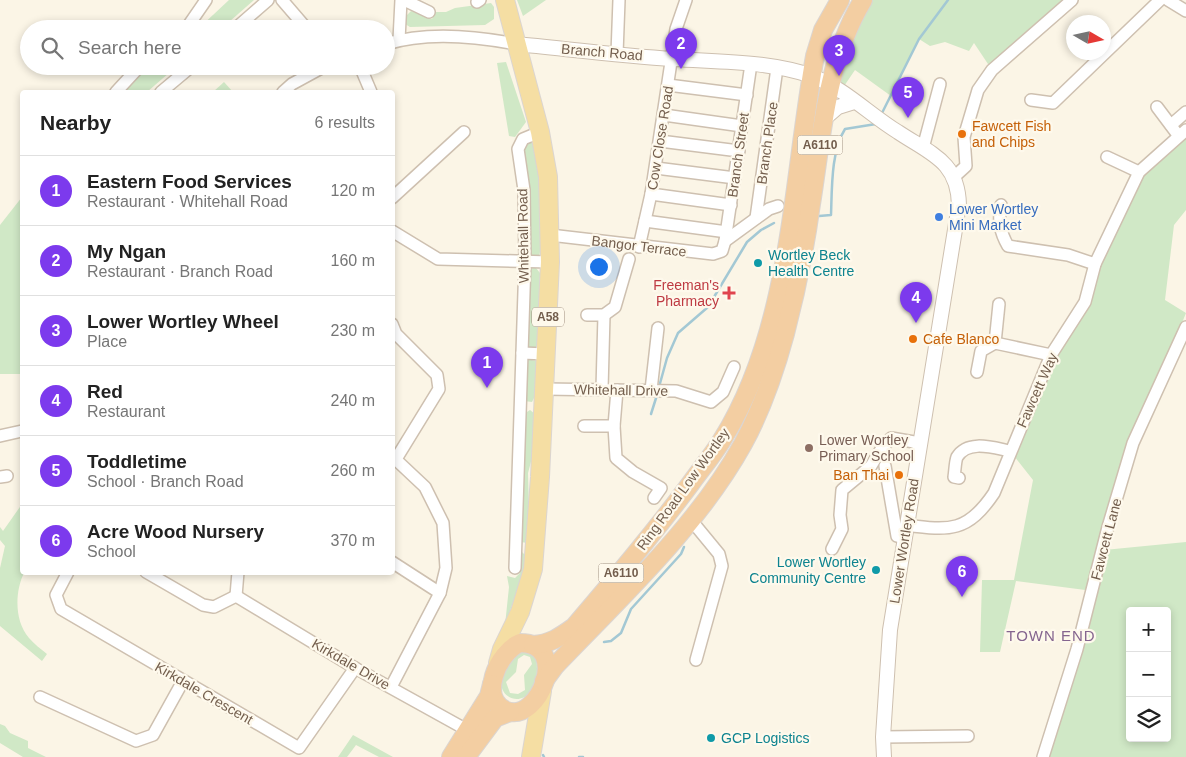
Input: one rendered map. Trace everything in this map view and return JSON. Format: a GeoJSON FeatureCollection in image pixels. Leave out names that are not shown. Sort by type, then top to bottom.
{"type":"FeatureCollection","features":[{"type":"Feature","properties":{"kind":"highway","name":"Ring Road Low Wortley"},"geometry":{"type":"LineString","coordinates":[[532,644],[545,644],[557,640],[574,627],[628,564],[722,440],[751,382],[773,317],[783,272],[812,76],[823,30],[840,0]]}},
{"type":"Feature","properties":{"kind":"highway","name":"Ring Road Low Wortley"},"geometry":{"type":"LineString","coordinates":[[543,686],[555,666],[691,520],[743,444],[765,395],[785,335],[808,223],[831,84],[844,39],[863,0]]}},
{"type":"Feature","properties":{"kind":"highway","name":"A6110"},"geometry":{"type":"LineString","coordinates":[[812,76],[831,60],[844,39]]}},
{"type":"Feature","properties":{"kind":"highway"},"geometry":{"type":"LineString","coordinates":[[807,105],[815,94],[831,84]]}},
{"type":"Feature","properties":{"kind":"highway"},"geometry":{"type":"LineString","coordinates":[[628,564],[676,520],[691,520]]}},
{"type":"Feature","properties":{"kind":"highway","name":"A6110"},"geometry":{"type":"LineString","coordinates":[[451,757],[489,696],[498,666],[514,646],[520,643],[532,644]]}},
{"type":"Feature","properties":{"kind":"highway"},"geometry":{"type":"LineString","coordinates":[[532,644],[544,655],[547,662],[543,686]]}},
{"type":"Feature","properties":{"kind":"highway"},"geometry":{"type":"LineString","coordinates":[[492,684],[494,701],[511,712]]}},
{"type":"Feature","properties":{"kind":"highway","name":"A6110"},"geometry":{"type":"LineString","coordinates":[[466,757],[495,718],[526,707],[543,686]]}},
{"type":"Feature","properties":{"kind":"main road","name":"Whitehall Road"},"geometry":{"type":"LineString","coordinates":[[498,666],[502,649],[520,612],[532,569],[535,550],[545,389],[550,262],[548,177],[540,132],[505,0]]}},
{"type":"Feature","properties":{"kind":"main road","name":"Whitehall Road"},"geometry":{"type":"LineString","coordinates":[[520,612],[522,629],[527,640],[532,644]]}},
{"type":"Feature","properties":{"kind":"main road"},"geometry":{"type":"LineString","coordinates":[[532,754],[543,686]]}},
{"type":"Feature","properties":{"kind":"main road"},"geometry":{"type":"LineString","coordinates":[[511,712],[524,722],[529,730],[532,754]]}},
{"type":"Feature","properties":{"kind":"street"},"geometry":{"type":"LineString","coordinates":[[192,20],[206,0]]}},
{"type":"Feature","properties":{"kind":"street"},"geometry":{"type":"LineString","coordinates":[[245,20],[268,0]]}},
{"type":"Feature","properties":{"kind":"street"},"geometry":{"type":"LineString","coordinates":[[282,0],[299,20]]}},
{"type":"Feature","properties":{"kind":"street"},"geometry":{"type":"LineString","coordinates":[[399,40],[402,0],[429,12]]}},
{"type":"Feature","properties":{"kind":"street"},"geometry":{"type":"LineString","coordinates":[[617,54],[619,0]]}},
{"type":"Feature","properties":{"kind":"street","name":"Cow Close Road"},"geometry":{"type":"LineString","coordinates":[[640,247],[656,168],[676,29],[686,0]]}},
{"type":"Feature","properties":{"kind":"street"},"geometry":{"type":"LineString","coordinates":[[954,177],[966,166],[964,137],[978,90],[992,70],[1072,0]]}},
{"type":"Feature","properties":{"kind":"street"},"geometry":{"type":"LineString","coordinates":[[1031,100],[1053,104],[1160,0]]}},
{"type":"Feature","properties":{"kind":"street"},"geometry":{"type":"LineString","coordinates":[[1168,0],[1186,11]]}},
{"type":"Feature","properties":{"kind":"street"},"geometry":{"type":"LineString","coordinates":[[395,41],[457,37],[487,38],[516,44]]}},
{"type":"Feature","properties":{"kind":"street","name":"Branch Road"},"geometry":{"type":"LineString","coordinates":[[516,44],[672,59],[751,64],[812,76],[831,84],[879,120],[923,148],[944,164],[954,177]]}},
{"type":"Feature","properties":{"kind":"street","name":"Branch Street"},"geometry":{"type":"LineString","coordinates":[[726,240],[751,64]]}},
{"type":"Feature","properties":{"kind":"street","name":"Branch Place"},"geometry":{"type":"LineString","coordinates":[[756,218],[777,68]]}},
{"type":"Feature","properties":{"kind":"street"},"geometry":{"type":"LineString","coordinates":[[118,90],[132,75]]}},
{"type":"Feature","properties":{"kind":"street"},"geometry":{"type":"LineString","coordinates":[[168,90],[183,75]]}},
{"type":"Feature","properties":{"kind":"street"},"geometry":{"type":"LineString","coordinates":[[285,90],[308,75]]}},
{"type":"Feature","properties":{"kind":"street"},"geometry":{"type":"LineString","coordinates":[[364,75],[370,90]]}},
{"type":"Feature","properties":{"kind":"street"},"geometry":{"type":"LineString","coordinates":[[923,148],[940,84]]}},
{"type":"Feature","properties":{"kind":"street"},"geometry":{"type":"LineString","coordinates":[[668,86],[747,95]]}},
{"type":"Feature","properties":{"kind":"street"},"geometry":{"type":"LineString","coordinates":[[824,118],[838,107],[854,102]]}},
{"type":"Feature","properties":{"kind":"street"},"geometry":{"type":"LineString","coordinates":[[1156,107],[1182,133]]}},
{"type":"Feature","properties":{"kind":"street"},"geometry":{"type":"LineString","coordinates":[[1172,125],[1186,112]]}},
{"type":"Feature","properties":{"kind":"street"},"geometry":{"type":"LineString","coordinates":[[664,115],[742,126]]}},
{"type":"Feature","properties":{"kind":"street"},"geometry":{"type":"LineString","coordinates":[[395,195],[464,132]]}},
{"type":"Feature","properties":{"kind":"street","name":"Whitehall Road"},"geometry":{"type":"LineString","coordinates":[[515,568],[525,261],[524,190],[518,149],[523,139],[540,132]]}},
{"type":"Feature","properties":{"kind":"street","name":"Fawcett Way"},"geometry":{"type":"LineString","coordinates":[[905,531],[944,528],[970,521],[981,512],[994,492],[1051,355],[1085,302],[1096,264],[1139,172],[1182,133]]}},
{"type":"Feature","properties":{"kind":"street"},"geometry":{"type":"LineString","coordinates":[[660,141],[739,151]]}},
{"type":"Feature","properties":{"kind":"street"},"geometry":{"type":"LineString","coordinates":[[1107,157],[1139,172]]}},
{"type":"Feature","properties":{"kind":"street"},"geometry":{"type":"LineString","coordinates":[[656,168],[735,178]]}},
{"type":"Feature","properties":{"kind":"street","name":"Lower Wortley Road"},"geometry":{"type":"LineString","coordinates":[[884,757],[883,737],[890,630],[901,573],[905,531],[959,206],[954,177]]}},
{"type":"Feature","properties":{"kind":"street"},"geometry":{"type":"LineString","coordinates":[[651,194],[731,205]]}},
{"type":"Feature","properties":{"kind":"street"},"geometry":{"type":"LineString","coordinates":[[1001,204],[999,218],[1001,234],[1008,246],[1068,255],[1096,264]]}},
{"type":"Feature","properties":{"kind":"street"},"geometry":{"type":"LineString","coordinates":[[646,221],[726,240],[756,218],[778,206]]}},
{"type":"Feature","properties":{"kind":"street"},"geometry":{"type":"LineString","coordinates":[[395,233],[438,259],[550,262]]}},
{"type":"Feature","properties":{"kind":"street","name":"Bangor Terrace"},"geometry":{"type":"LineString","coordinates":[[550,235],[713,254],[718,253],[726,240]]}},
{"type":"Feature","properties":{"kind":"street"},"geometry":{"type":"LineString","coordinates":[[587,315],[604,315],[616,308],[629,259]]}},
{"type":"Feature","properties":{"kind":"street"},"geometry":{"type":"LineString","coordinates":[[994,343],[999,304]]}},
{"type":"Feature","properties":{"kind":"street"},"geometry":{"type":"LineString","coordinates":[[602,388],[604,315]]}},
{"type":"Feature","properties":{"kind":"street","name":"Fawcett Lane"},"geometry":{"type":"LineString","coordinates":[[1042,757],[1078,648],[1108,527],[1133,443],[1186,327]]}},
{"type":"Feature","properties":{"kind":"street"},"geometry":{"type":"LineString","coordinates":[[651,390],[658,328]]}},
{"type":"Feature","properties":{"kind":"street"},"geometry":{"type":"LineString","coordinates":[[395,333],[437,374],[439,389],[395,455]]}},
{"type":"Feature","properties":{"kind":"street"},"geometry":{"type":"LineString","coordinates":[[977,372],[981,351],[994,343],[1051,355]]}},
{"type":"Feature","properties":{"kind":"street"},"geometry":{"type":"LineString","coordinates":[[522,352],[546,354]]}},
{"type":"Feature","properties":{"kind":"street","name":"Whitehall Drive"},"geometry":{"type":"LineString","coordinates":[[545,389],[602,388],[676,391],[711,402],[723,392],[734,367]]}},
{"type":"Feature","properties":{"kind":"street"},"geometry":{"type":"LineString","coordinates":[[617,390],[614,426],[616,458],[633,472],[660,489]]}},
{"type":"Feature","properties":{"kind":"street"},"geometry":{"type":"LineString","coordinates":[[520,407],[544,408]]}},
{"type":"Feature","properties":{"kind":"street"},"geometry":{"type":"LineString","coordinates":[[584,426],[614,426]]}},
{"type":"Feature","properties":{"kind":"street"},"geometry":{"type":"LineString","coordinates":[[0,436],[20,431]]}},
{"type":"Feature","properties":{"kind":"street"},"geometry":{"type":"LineString","coordinates":[[832,549],[847,530],[840,515],[842,490],[871,466],[891,438],[920,442]]}},
{"type":"Feature","properties":{"kind":"street"},"geometry":{"type":"LineString","coordinates":[[959,478],[954,477],[957,458],[967,448],[981,446],[1010,451]]}},
{"type":"Feature","properties":{"kind":"street"},"geometry":{"type":"LineString","coordinates":[[391,687],[440,593],[446,568],[443,523],[425,487],[395,458]]}},
{"type":"Feature","properties":{"kind":"street"},"geometry":{"type":"LineString","coordinates":[[885,466],[897,536],[905,531]]}},
{"type":"Feature","properties":{"kind":"street"},"geometry":{"type":"LineString","coordinates":[[691,520],[719,554],[722,566],[696,660]]}},
{"type":"Feature","properties":{"kind":"street"},"geometry":{"type":"LineString","coordinates":[[516,549],[535,550]]}},
{"type":"Feature","properties":{"kind":"street"},"geometry":{"type":"LineString","coordinates":[[395,564],[440,593]]}},
{"type":"Feature","properties":{"kind":"street","name":"Kirkdale Crescent"},"geometry":{"type":"LineString","coordinates":[[66,575],[56,595],[61,609],[299,748],[355,668]]}},
{"type":"Feature","properties":{"kind":"street"},"geometry":{"type":"LineString","coordinates":[[151,575],[203,606],[214,607],[236,596],[238,575]]}},
{"type":"Feature","properties":{"kind":"street","name":"Kirkdale Drive"},"geometry":{"type":"LineString","coordinates":[[236,596],[355,668],[467,730]]}},
{"type":"Feature","properties":{"kind":"street"},"geometry":{"type":"LineString","coordinates":[[40,697],[136,741],[152,736],[183,681]]}},
{"type":"Feature","properties":{"kind":"street"},"geometry":{"type":"LineString","coordinates":[[883,737],[968,736]]}},
{"type":"Feature","properties":{"kind":"green space"},"geometry":{"type":"Polygon","coordinates":[[[229,0],[254,0],[231,20],[208,20],[229,0]]]}},
{"type":"Feature","properties":{"kind":"green space"},"geometry":{"type":"Polygon","coordinates":[[[517,0],[546,0],[523,16],[517,0]]]}},
{"type":"Feature","properties":{"kind":"green space"},"geometry":{"type":"Polygon","coordinates":[[[869,0],[1072,0],[992,70],[974,43],[969,51],[945,42],[930,46],[919,39],[891,96],[855,70],[840,92],[831,85],[869,0]]]}},
{"type":"Feature","properties":{"kind":"green space"},"geometry":{"type":"Polygon","coordinates":[[[491,3],[494,7],[494,19],[485,25],[410,27],[405,24],[405,17],[411,11],[432,19],[435,12],[446,12],[455,8],[491,3]]]}},
{"type":"Feature","properties":{"kind":"green space"},"geometry":{"type":"Polygon","coordinates":[[[506,62],[526,122],[515,137],[509,136],[497,63],[506,62]]]}},
{"type":"Feature","properties":{"kind":"green space"},"geometry":{"type":"Polygon","coordinates":[[[138,75],[167,75],[149,90],[126,90],[138,75]]]}},
{"type":"Feature","properties":{"kind":"green space"},"geometry":{"type":"Polygon","coordinates":[[[224,82],[231,90],[215,90],[224,82]]]}},
{"type":"Feature","properties":{"kind":"green space"},"geometry":{"type":"Polygon","coordinates":[[[1186,130],[1186,210],[1174,225],[1165,300],[1186,313],[1133,443],[1104,550],[1186,542],[1186,757],[1043,757],[1093,591],[1016,581],[1000,652],[980,652],[982,580],[1014,580],[1033,480],[1010,451],[1051,355],[1085,302],[1139,172],[1186,130]]]}},
{"type":"Feature","properties":{"kind":"green space"},"geometry":{"type":"Polygon","coordinates":[[[525,143],[534,143],[541,195],[541,247],[539,257],[529,257],[522,149],[525,143]]]}},
{"type":"Feature","properties":{"kind":"green space"},"geometry":{"type":"Polygon","coordinates":[[[20,200],[20,374],[0,374],[0,225],[20,200]]]}},
{"type":"Feature","properties":{"kind":"green space"},"geometry":{"type":"Polygon","coordinates":[[[530,268],[536,268],[540,273],[538,342],[536,348],[529,350],[524,343],[530,268]]]}},
{"type":"Feature","properties":{"kind":"green space"},"geometry":{"type":"Polygon","coordinates":[[[526,359],[537,361],[535,396],[532,402],[524,401],[526,359]]]}},
{"type":"Feature","properties":{"kind":"green space"},"geometry":{"type":"Polygon","coordinates":[[[530,410],[535,414],[533,454],[528,473],[529,509],[532,519],[527,543],[521,542],[524,414],[530,410]]]}},
{"type":"Feature","properties":{"kind":"green space"},"geometry":{"type":"Polygon","coordinates":[[[20,507],[20,575],[23,575],[19,588],[18,615],[29,638],[47,654],[42,661],[0,626],[0,568],[5,546],[0,540],[0,527],[3,531],[20,507]]]}},
{"type":"Feature","properties":{"kind":"green space"},"geometry":{"type":"Polygon","coordinates":[[[521,551],[525,555],[526,565],[505,625],[509,587],[507,576],[515,578],[520,573],[517,567],[521,551]]]}},
{"type":"Feature","properties":{"kind":"green space"},"geometry":{"type":"Polygon","coordinates":[[[520,649],[535,651],[537,675],[532,690],[523,698],[512,698],[504,693],[501,682],[505,667],[520,649]],[[524,655],[518,659],[516,672],[506,682],[510,693],[518,694],[525,690],[524,675],[532,664],[530,657],[524,655]]]}},
{"type":"Feature","properties":{"kind":"green space"},"geometry":{"type":"Polygon","coordinates":[[[0,724],[5,726],[10,733],[28,741],[28,748],[46,757],[23,757],[0,743],[0,724]]]}},
{"type":"Feature","properties":{"kind":"green space"},"geometry":{"type":"Polygon","coordinates":[[[353,735],[393,757],[379,757],[356,745],[347,757],[338,757],[353,735]]]}},
{"type":"Feature","properties":{"kind":"waterway"},"geometry":{"type":"LineString","coordinates":[[881,115],[919,39],[948,0]]}},
{"type":"Feature","properties":{"kind":"waterway"},"geometry":{"type":"LineString","coordinates":[[819,216],[831,215],[835,159],[840,138],[845,129],[876,124]]}},
{"type":"Feature","properties":{"kind":"waterway"},"geometry":{"type":"LineString","coordinates":[[659,387],[667,358],[678,333],[708,307],[747,242],[761,230],[774,223]]}},
{"type":"Feature","properties":{"kind":"waterway"},"geometry":{"type":"LineString","coordinates":[[651,414],[657,395]]}},
{"type":"Feature","properties":{"kind":"waterway"},"geometry":{"type":"LineString","coordinates":[[604,642],[611,641],[621,633],[631,609],[681,554],[684,547]]}},
{"type":"Feature","properties":{"kind":"place","name":"My Ngan"},"geometry":{"type":"Point","coordinates":[681,69]}},
{"type":"Feature","properties":{"kind":"place","name":"Lower Wortley Wheel"},"geometry":{"type":"Point","coordinates":[839,76]}},
{"type":"Feature","properties":{"kind":"place","name":"Toddletime"},"geometry":{"type":"Point","coordinates":[908,118]}},
{"type":"Feature","properties":{"kind":"place","name":"Fawcett Fish and Chips"},"geometry":{"type":"Point","coordinates":[962,134]}},
{"type":"Feature","properties":{"kind":"place","name":"Lower Wortley Mini Market"},"geometry":{"type":"Point","coordinates":[939,217]}},
{"type":"Feature","properties":{"kind":"place","name":"Wortley Beck Health Centre"},"geometry":{"type":"Point","coordinates":[758,263]}},
{"type":"Feature","properties":{"kind":"place","name":"Freeman's Pharmacy"},"geometry":{"type":"Point","coordinates":[729,293]}},
{"type":"Feature","properties":{"kind":"place","name":"Red"},"geometry":{"type":"Point","coordinates":[916,323]}},
{"type":"Feature","properties":{"kind":"place","name":"Cafe Blanco"},"geometry":{"type":"Point","coordinates":[913,339]}},
{"type":"Feature","properties":{"kind":"place","name":"Eastern Food Services"},"geometry":{"type":"Point","coordinates":[487,388]}},
{"type":"Feature","properties":{"kind":"place","name":"Lower Wortley Primary School"},"geometry":{"type":"Point","coordinates":[809,448]}},
{"type":"Feature","properties":{"kind":"place","name":"Ban Thai"},"geometry":{"type":"Point","coordinates":[899,475]}},
{"type":"Feature","properties":{"kind":"place","name":"Lower Wortley Community Centre"},"geometry":{"type":"Point","coordinates":[876,570]}},
{"type":"Feature","properties":{"kind":"place","name":"Acre Wood Nursery"},"geometry":{"type":"Point","coordinates":[962,597]}},
{"type":"Feature","properties":{"kind":"place","name":"GCP Logistics"},"geometry":{"type":"Point","coordinates":[711,738]}},
{"type":"Feature","properties":{"kind":"district","name":"TOWN END"},"geometry":{"type":"Point","coordinates":[1051,636]}}]}
